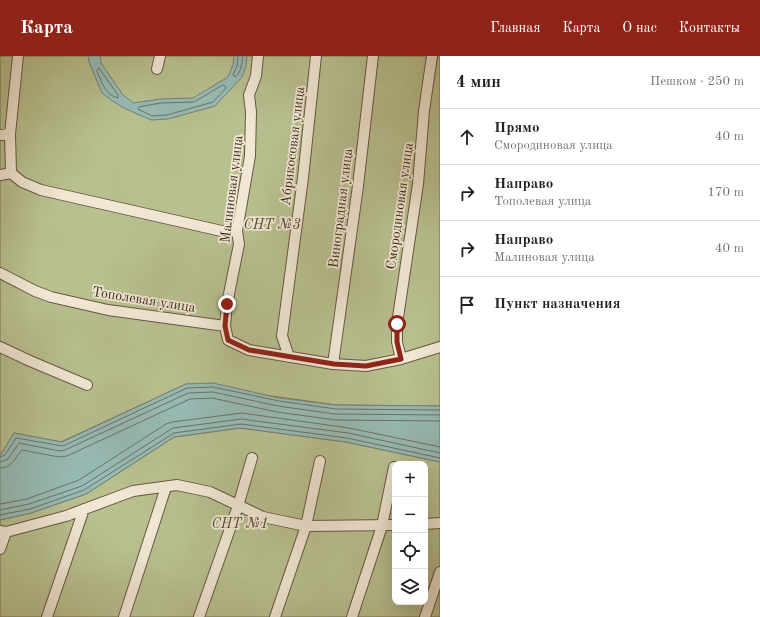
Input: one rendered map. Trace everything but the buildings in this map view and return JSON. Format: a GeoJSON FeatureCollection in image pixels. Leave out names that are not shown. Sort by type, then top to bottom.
{"type":"FeatureCollection","features":[{"type":"Feature","properties":{"kind":"street"},"geometry":{"type":"LineString","coordinates":[[18,56],[5,134],[11,173],[22,182],[41,190],[226,232],[237,231]]}},
{"type":"Feature","properties":{"kind":"street"},"geometry":{"type":"LineString","coordinates":[[157,68],[160,56]]}},
{"type":"Feature","properties":{"kind":"street","name":"Малиновая улица"},"geometry":{"type":"LineString","coordinates":[[225,326],[227,304],[239,244],[237,231],[250,156],[251,112],[249,95],[256,76],[258,56]]}},
{"type":"Feature","properties":{"kind":"street","name":"Абрикосовая улица"},"geometry":{"type":"LineString","coordinates":[[289,356],[282,336],[303,178],[316,56]]}},
{"type":"Feature","properties":{"kind":"street","name":"Виноградная улица"},"geometry":{"type":"LineString","coordinates":[[334,364],[358,186],[372,56]]}},
{"type":"Feature","properties":{"kind":"street","name":"Смородиновая улица"},"geometry":{"type":"LineString","coordinates":[[401,359],[397,342],[397,324],[418,184],[424,111],[432,56]]}},
{"type":"Feature","properties":{"kind":"street"},"geometry":{"type":"LineString","coordinates":[[0,175],[11,173]]}},
{"type":"Feature","properties":{"kind":"street","name":"Тополевая улица"},"geometry":{"type":"LineString","coordinates":[[0,273],[50,297],[108,310],[225,326]]}},
{"type":"Feature","properties":{"kind":"street"},"geometry":{"type":"LineString","coordinates":[[225,326],[228,340],[249,350],[334,364],[366,366],[401,359],[440,347]]}},
{"type":"Feature","properties":{"kind":"street"},"geometry":{"type":"LineString","coordinates":[[0,347],[87,385]]}},
{"type":"Feature","properties":{"kind":"street"},"geometry":{"type":"LineString","coordinates":[[199,617],[238,506],[252,458]]}},
{"type":"Feature","properties":{"kind":"street"},"geometry":{"type":"LineString","coordinates":[[275,617],[306,526],[320,461]]}},
{"type":"Feature","properties":{"kind":"street"},"geometry":{"type":"LineString","coordinates":[[352,617],[382,526],[392,477]]}},
{"type":"Feature","properties":{"kind":"street"},"geometry":{"type":"LineString","coordinates":[[0,549],[3,532],[66,516],[133,491],[177,485],[210,492],[262,517],[306,526],[392,525]]}},
{"type":"Feature","properties":{"kind":"street"},"geometry":{"type":"LineString","coordinates":[[124,617],[166,487]]}},
{"type":"Feature","properties":{"kind":"street"},"geometry":{"type":"LineString","coordinates":[[47,617],[84,509]]}},
{"type":"Feature","properties":{"kind":"street"},"geometry":{"type":"LineString","coordinates":[[428,524],[440,523]]}},
{"type":"Feature","properties":{"kind":"street"},"geometry":{"type":"LineString","coordinates":[[425,617],[440,572]]}},
{"type":"Feature","properties":{"kind":"green space","name":"СНТ №3"},"geometry":{"type":"Polygon","coordinates":[[[0,56],[440,56],[440,406],[336,405],[186,384],[61,442],[14,433],[0,456],[0,56]]]}},
{"type":"Feature","properties":{"kind":"green space","name":"СНТ №1"},"geometry":{"type":"Polygon","coordinates":[[[240,428],[346,442],[440,462],[440,617],[0,617],[0,520],[31,513],[86,494],[174,437],[240,428]]]}},
{"type":"Feature","properties":{"kind":"water"},"geometry":{"type":"Polygon","coordinates":[[[88,56],[100,56],[101,63],[123,95],[134,103],[160,99],[193,98],[228,77],[233,65],[234,56],[247,56],[246,66],[242,77],[215,106],[168,119],[151,120],[126,109],[102,93],[88,56]]]}},
{"type":"Feature","properties":{"kind":"water"},"geometry":{"type":"Polygon","coordinates":[[[213,383],[279,398],[336,405],[440,406],[440,462],[346,442],[240,428],[174,437],[86,494],[31,513],[0,520],[0,456],[14,433],[62,442],[186,384],[213,383]]]}},
{"type":"Feature","properties":{"kind":"route"},"geometry":{"type":"LineString","coordinates":[[227,304],[225,326],[228,340],[249,350],[334,364],[366,366],[401,359],[397,342],[397,324]]}}]}
